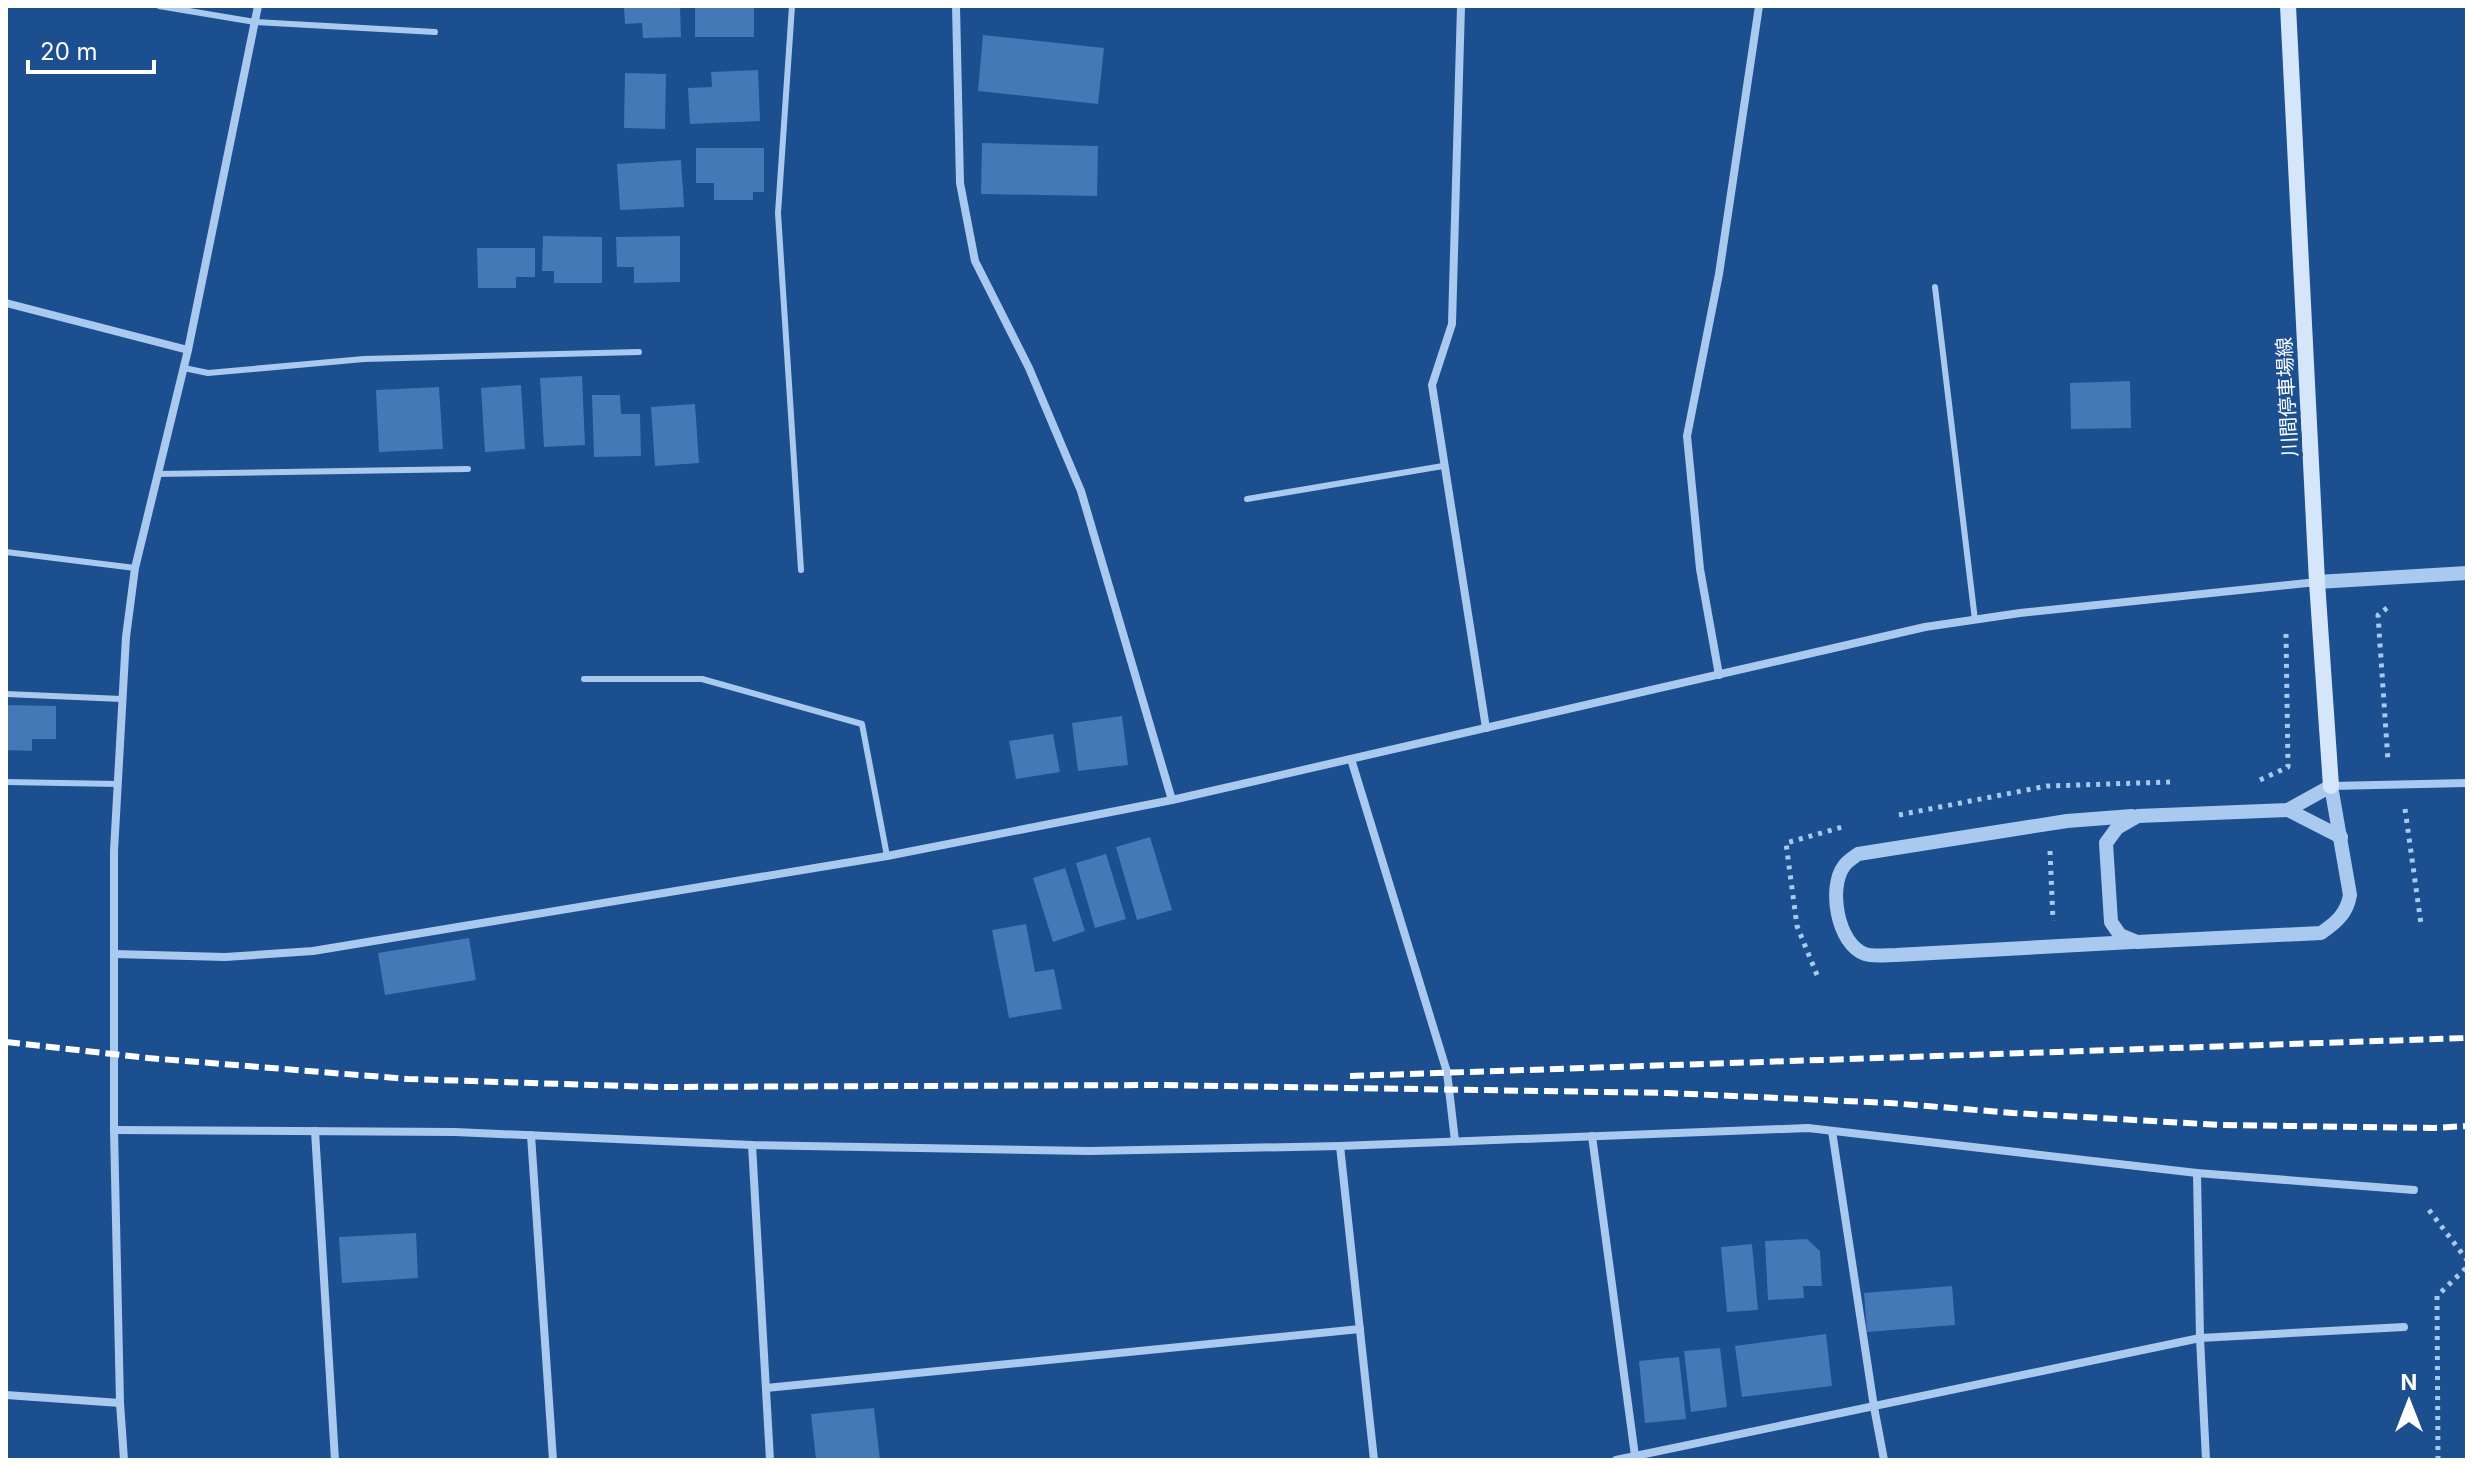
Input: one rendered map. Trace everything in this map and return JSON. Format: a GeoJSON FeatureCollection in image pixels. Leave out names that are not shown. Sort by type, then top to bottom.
{"type":"FeatureCollection","features":[{"type":"Feature","properties":{"kind":"main road","name":"川間停車場線"},"geometry":{"type":"LineString","coordinates":[[2288,6],[2317,582],[2331,786]]}},
{"type":"Feature","properties":{"kind":"street"},"geometry":{"type":"LineString","coordinates":[[124,1460],[114,1130],[114,851],[122,699],[135,568],[188,350],[258,6]]}},
{"type":"Feature","properties":{"kind":"street"},"geometry":{"type":"LineString","coordinates":[[956,6],[960,183],[975,261],[1029,368],[1081,491],[1172,800]]}},
{"type":"Feature","properties":{"kind":"street"},"geometry":{"type":"LineString","coordinates":[[1461,6],[1452,324],[1432,385],[1486,728]]}},
{"type":"Feature","properties":{"kind":"street"},"geometry":{"type":"LineString","coordinates":[[1719,675],[1700,569],[1687,436],[1719,274],[1759,6]]}},
{"type":"Feature","properties":{"kind":"street"},"geometry":{"type":"LineString","coordinates":[[6,303],[188,350]]}},
{"type":"Feature","properties":{"kind":"street"},"geometry":{"type":"LineString","coordinates":[[114,954],[225,957],[313,951],[887,856],[1172,800],[1925,627],[2317,582],[2467,573]]}},
{"type":"Feature","properties":{"kind":"street"},"geometry":{"type":"LineString","coordinates":[[1351,759],[1447,1072],[1455,1141]]}},
{"type":"Feature","properties":{"kind":"street"},"geometry":{"type":"LineString","coordinates":[[2331,786],[2350,895],[2348,907],[2337,922],[2321,933],[1896,955],[1864,954],[1848,941],[1839,926],[1836,888],[1843,867],[1858,854],[2067,821],[2288,810],[2331,786],[2467,783]]}},
{"type":"Feature","properties":{"kind":"street"},"geometry":{"type":"LineString","coordinates":[[2288,810],[2341,837]]}},
{"type":"Feature","properties":{"kind":"street"},"geometry":{"type":"LineString","coordinates":[[2137,942],[2120,935],[2111,922],[2106,843],[2117,828],[2138,816]]}},
{"type":"Feature","properties":{"kind":"street"},"geometry":{"type":"LineString","coordinates":[[114,1130],[531,1135],[752,1145],[1090,1151],[1340,1146],[1808,1128],[2197,1173],[2414,1190]]}},
{"type":"Feature","properties":{"kind":"street"},"geometry":{"type":"LineString","coordinates":[[315,1131],[335,1460]]}},
{"type":"Feature","properties":{"kind":"street"},"geometry":{"type":"LineString","coordinates":[[1832,1131],[1884,1460]]}},
{"type":"Feature","properties":{"kind":"street"},"geometry":{"type":"LineString","coordinates":[[531,1135],[553,1460]]}},
{"type":"Feature","properties":{"kind":"street"},"geometry":{"type":"LineString","coordinates":[[1592,1136],[1635,1456]]}},
{"type":"Feature","properties":{"kind":"street"},"geometry":{"type":"LineString","coordinates":[[752,1145],[770,1460]]}},
{"type":"Feature","properties":{"kind":"street"},"geometry":{"type":"LineString","coordinates":[[1340,1146],[1374,1460]]}},
{"type":"Feature","properties":{"kind":"street"},"geometry":{"type":"LineString","coordinates":[[2197,1173],[2206,1460]]}},
{"type":"Feature","properties":{"kind":"street"},"geometry":{"type":"LineString","coordinates":[[1616,1460],[2200,1338],[2404,1327]]}},
{"type":"Feature","properties":{"kind":"street"},"geometry":{"type":"LineString","coordinates":[[766,1388],[1360,1329]]}},
{"type":"Feature","properties":{"kind":"street"},"geometry":{"type":"LineString","coordinates":[[6,1395],[120,1403]]}},
{"type":"Feature","properties":{"kind":"lane"},"geometry":{"type":"LineString","coordinates":[[159,6],[255,22],[435,32]]}},
{"type":"Feature","properties":{"kind":"lane"},"geometry":{"type":"LineString","coordinates":[[792,6],[778,213],[801,570]]}},
{"type":"Feature","properties":{"kind":"lane"},"geometry":{"type":"LineString","coordinates":[[1935,287],[1975,620]]}},
{"type":"Feature","properties":{"kind":"lane"},"geometry":{"type":"LineString","coordinates":[[184,368],[208,373],[364,359],[639,352]]}},
{"type":"Feature","properties":{"kind":"lane"},"geometry":{"type":"LineString","coordinates":[[1247,499],[1443,466]]}},
{"type":"Feature","properties":{"kind":"lane"},"geometry":{"type":"LineString","coordinates":[[157,474],[468,469]]}},
{"type":"Feature","properties":{"kind":"lane"},"geometry":{"type":"LineString","coordinates":[[6,552],[135,568]]}},
{"type":"Feature","properties":{"kind":"lane"},"geometry":{"type":"LineString","coordinates":[[584,679],[702,679],[862,724],[887,856]]}},
{"type":"Feature","properties":{"kind":"lane"},"geometry":{"type":"LineString","coordinates":[[6,694],[122,699]]}},
{"type":"Feature","properties":{"kind":"lane"},"geometry":{"type":"LineString","coordinates":[[6,782],[118,784]]}},
{"type":"Feature","properties":{"kind":"path"},"geometry":{"type":"LineString","coordinates":[[2388,762],[2378,615],[2387,608],[2400,606]]}},
{"type":"Feature","properties":{"kind":"path"},"geometry":{"type":"LineString","coordinates":[[2405,807],[2421,924]]}},
{"type":"Feature","properties":{"kind":"path"},"geometry":{"type":"LineString","coordinates":[[2050,842],[2054,926]]}},
{"type":"Feature","properties":{"kind":"path"},"geometry":{"type":"LineString","coordinates":[[2414,1190],[2467,1260]]}},
{"type":"Feature","properties":{"kind":"path"},"geometry":{"type":"LineString","coordinates":[[2438,1460],[2437,1296],[2467,1267]]}},
{"type":"Feature","properties":{"kind":"building"},"geometry":{"type":"Polygon","coordinates":[[[624,6],[680,6],[681,37],[643,38],[642,23],[625,24],[624,6]]]}},
{"type":"Feature","properties":{"kind":"building"},"geometry":{"type":"Polygon","coordinates":[[[695,6],[754,6],[754,37],[695,37],[695,6]]]}},
{"type":"Feature","properties":{"kind":"building"},"geometry":{"type":"Polygon","coordinates":[[[983,35],[1104,48],[1098,104],[978,91],[983,35]]]}},
{"type":"Feature","properties":{"kind":"building"},"geometry":{"type":"Polygon","coordinates":[[[758,70],[760,121],[690,124],[688,88],[712,87],[711,72],[758,70]]]}},
{"type":"Feature","properties":{"kind":"building"},"geometry":{"type":"Polygon","coordinates":[[[625,73],[666,74],[665,129],[624,128],[625,73]]]}},
{"type":"Feature","properties":{"kind":"building"},"geometry":{"type":"Polygon","coordinates":[[[982,143],[1098,146],[1097,196],[981,194],[982,143]]]}},
{"type":"Feature","properties":{"kind":"building"},"geometry":{"type":"Polygon","coordinates":[[[696,148],[764,148],[764,192],[753,192],[753,200],[714,200],[714,183],[696,183],[696,148]]]}},
{"type":"Feature","properties":{"kind":"building"},"geometry":{"type":"Polygon","coordinates":[[[681,160],[684,207],[620,210],[617,164],[681,160]]]}},
{"type":"Feature","properties":{"kind":"building"},"geometry":{"type":"Polygon","coordinates":[[[543,236],[602,237],[602,283],[554,283],[554,271],[542,271],[543,236]]]}},
{"type":"Feature","properties":{"kind":"building"},"geometry":{"type":"Polygon","coordinates":[[[680,236],[680,282],[634,283],[634,267],[617,267],[616,237],[680,236]]]}},
{"type":"Feature","properties":{"kind":"building"},"geometry":{"type":"Polygon","coordinates":[[[477,248],[535,248],[535,277],[516,277],[516,288],[478,288],[477,248]]]}},
{"type":"Feature","properties":{"kind":"building"},"geometry":{"type":"Polygon","coordinates":[[[582,376],[585,445],[544,447],[540,378],[582,376]]]}},
{"type":"Feature","properties":{"kind":"building"},"geometry":{"type":"Polygon","coordinates":[[[2130,381],[2131,428],[2071,429],[2070,383],[2130,381]]]}},
{"type":"Feature","properties":{"kind":"building"},"geometry":{"type":"Polygon","coordinates":[[[521,385],[525,449],[485,452],[481,388],[521,385]]]}},
{"type":"Feature","properties":{"kind":"building"},"geometry":{"type":"Polygon","coordinates":[[[439,387],[443,449],[379,452],[376,390],[439,387]]]}},
{"type":"Feature","properties":{"kind":"building"},"geometry":{"type":"Polygon","coordinates":[[[592,395],[620,395],[621,414],[640,414],[641,456],[594,457],[592,395]]]}},
{"type":"Feature","properties":{"kind":"building"},"geometry":{"type":"Polygon","coordinates":[[[695,404],[699,463],[655,466],[651,407],[695,404]]]}},
{"type":"Feature","properties":{"kind":"building"},"geometry":{"type":"Polygon","coordinates":[[[6,705],[56,706],[56,739],[32,739],[32,751],[6,750],[6,705]]]}},
{"type":"Feature","properties":{"kind":"building"},"geometry":{"type":"Polygon","coordinates":[[[1122,716],[1128,765],[1078,771],[1072,723],[1122,716]]]}},
{"type":"Feature","properties":{"kind":"building"},"geometry":{"type":"Polygon","coordinates":[[[1053,734],[1060,772],[1016,779],[1009,741],[1053,734]]]}},
{"type":"Feature","properties":{"kind":"building"},"geometry":{"type":"Polygon","coordinates":[[[1150,837],[1172,910],[1137,920],[1116,847],[1150,837]]]}},
{"type":"Feature","properties":{"kind":"building"},"geometry":{"type":"Polygon","coordinates":[[[1106,854],[1126,919],[1095,928],[1076,863],[1106,854]]]}},
{"type":"Feature","properties":{"kind":"building"},"geometry":{"type":"Polygon","coordinates":[[[1065,868],[1085,931],[1053,942],[1033,878],[1065,868]]]}},
{"type":"Feature","properties":{"kind":"building"},"geometry":{"type":"Polygon","coordinates":[[[1026,924],[1035,972],[1054,969],[1062,1009],[1009,1018],[992,930],[1026,924]]]}},
{"type":"Feature","properties":{"kind":"building"},"geometry":{"type":"Polygon","coordinates":[[[469,938],[476,980],[385,995],[378,953],[469,938]]]}},
{"type":"Feature","properties":{"kind":"building"},"geometry":{"type":"Polygon","coordinates":[[[416,1233],[418,1278],[342,1283],[339,1237],[416,1233]]]}},
{"type":"Feature","properties":{"kind":"building"},"geometry":{"type":"Polygon","coordinates":[[[1807,1239],[1820,1251],[1822,1286],[1803,1286],[1804,1298],[1768,1300],[1765,1241],[1807,1239]]]}},
{"type":"Feature","properties":{"kind":"building"},"geometry":{"type":"Polygon","coordinates":[[[1752,1244],[1758,1310],[1727,1312],[1721,1247],[1752,1244]]]}},
{"type":"Feature","properties":{"kind":"building"},"geometry":{"type":"Polygon","coordinates":[[[1952,1286],[1955,1325],[1867,1332],[1864,1293],[1952,1286]]]}},
{"type":"Feature","properties":{"kind":"building"},"geometry":{"type":"Polygon","coordinates":[[[1826,1334],[1832,1386],[1742,1397],[1735,1346],[1826,1334]]]}},
{"type":"Feature","properties":{"kind":"building"},"geometry":{"type":"Polygon","coordinates":[[[1720,1348],[1727,1407],[1691,1412],[1684,1351],[1720,1348]]]}},
{"type":"Feature","properties":{"kind":"building"},"geometry":{"type":"Polygon","coordinates":[[[1679,1357],[1686,1419],[1645,1423],[1639,1361],[1679,1357]]]}},
{"type":"Feature","properties":{"kind":"building"},"geometry":{"type":"Polygon","coordinates":[[[874,1408],[880,1460],[816,1460],[811,1414],[874,1408]]]}},
{"type":"Feature","properties":{"kind":"railway"},"geometry":{"type":"LineString","coordinates":[[1350,1076],[2467,1038]]}},
{"type":"Feature","properties":{"kind":"railway"},"geometry":{"type":"LineString","coordinates":[[6,1042],[148,1058],[408,1079],[656,1087],[1158,1085],[1668,1093],[1890,1103],[2221,1125],[2467,1126]]}}]}
